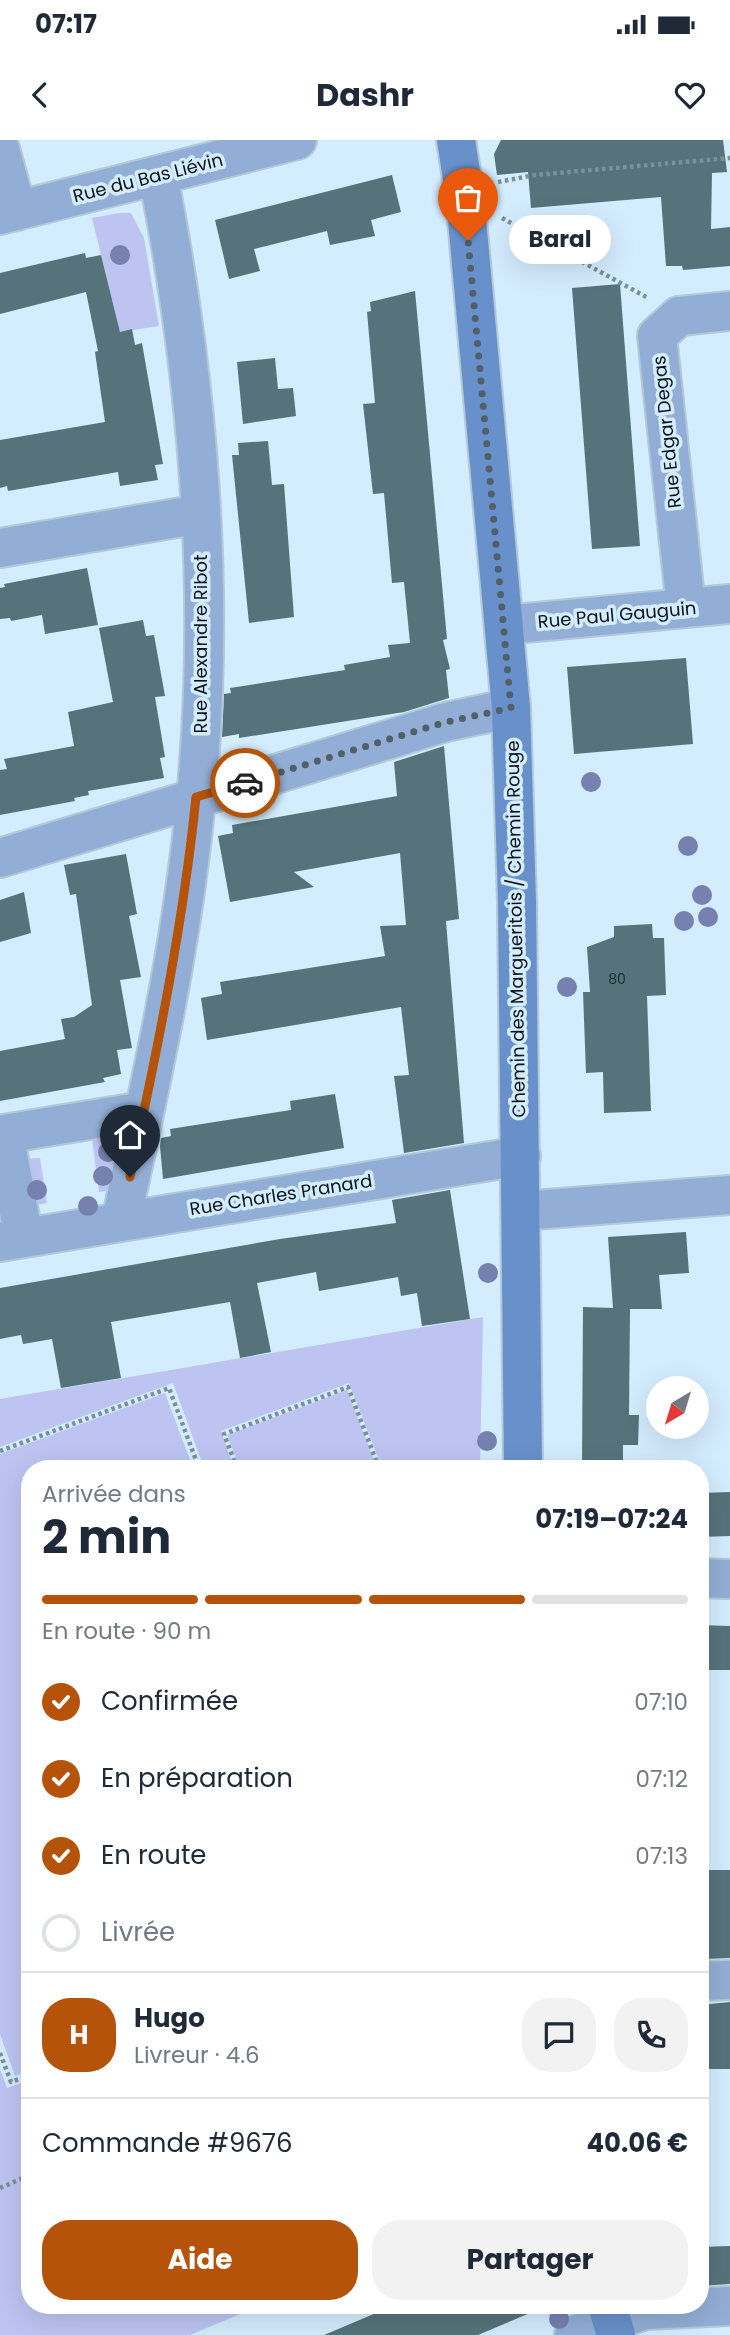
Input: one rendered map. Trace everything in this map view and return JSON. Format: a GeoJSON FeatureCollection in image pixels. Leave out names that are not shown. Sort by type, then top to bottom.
{"type":"FeatureCollection","features":[{"type":"Feature","properties":{"kind":"street","name":"Rue du Bas Liévin"},"geometry":{"type":"LineString","coordinates":[[8,213],[297,140]]}},
{"type":"Feature","properties":{"kind":"street","name":"Chemin des Margueritois / Chemin Rouge"},"geometry":{"type":"LineString","coordinates":[[456,140],[464,193],[511,708],[521,1156],[523,1460]]}},
{"type":"Feature","properties":{"kind":"street"},"geometry":{"type":"LineString","coordinates":[[0,149],[8,213]]}},
{"type":"Feature","properties":{"kind":"street","name":"Rue Alexandre Ribot"},"geometry":{"type":"LineString","coordinates":[[121,1221],[183,913],[196,797],[204,634],[196,431],[185,321],[158,175]]}},
{"type":"Feature","properties":{"kind":"street"},"geometry":{"type":"LineString","coordinates":[[679,316],[730,311]]}},
{"type":"Feature","properties":{"kind":"street","name":"Rue Edgar Degas"},"geometry":{"type":"LineString","coordinates":[[679,316],[657,336],[686,608]]}},
{"type":"Feature","properties":{"kind":"street"},"geometry":{"type":"LineString","coordinates":[[0,548],[200,513]]}},
{"type":"Feature","properties":{"kind":"street","name":"Rue Paul Gauguin"},"geometry":{"type":"LineString","coordinates":[[504,625],[730,604]]}},
{"type":"Feature","properties":{"kind":"street"},"geometry":{"type":"LineString","coordinates":[[0,858],[446,722],[511,708]]}},
{"type":"Feature","properties":{"kind":"street"},"geometry":{"type":"LineString","coordinates":[[12,1240],[4,1134],[144,1111]]}},
{"type":"Feature","properties":{"kind":"street","name":"Rue Charles Pranard"},"geometry":{"type":"LineString","coordinates":[[12,1240],[521,1156]]}},
{"type":"Feature","properties":{"kind":"street"},"geometry":{"type":"LineString","coordinates":[[521,1210],[730,1195]]}},
{"type":"Feature","properties":{"kind":"street"},"geometry":{"type":"LineString","coordinates":[[709,1578],[730,1579]]}},
{"type":"Feature","properties":{"kind":"street"},"geometry":{"type":"LineString","coordinates":[[709,1981],[730,1980]]}},
{"type":"Feature","properties":{"kind":"street"},"geometry":{"type":"LineString","coordinates":[[709,2306],[730,2306]]}},
{"type":"Feature","properties":{"kind":"street"},"geometry":{"type":"LineString","coordinates":[[574,2335],[635,2314]]}},
{"type":"Feature","properties":{"kind":"path"},"geometry":{"type":"LineString","coordinates":[[464,193],[535,175],[730,158]]}},
{"type":"Feature","properties":{"kind":"path"},"geometry":{"type":"LineString","coordinates":[[464,193],[679,316]]}},
{"type":"Feature","properties":{"kind":"path"},"geometry":{"type":"LineString","coordinates":[[234,1460],[224,1434],[348,1387],[376,1460]]}},
{"type":"Feature","properties":{"kind":"path"},"geometry":{"type":"LineString","coordinates":[[0,1451],[169,1388],[196,1460]]}},
{"type":"Feature","properties":{"kind":"path"},"geometry":{"type":"LineString","coordinates":[[0,2053],[10,2082],[21,2079]]}},
{"type":"Feature","properties":{"kind":"path"},"geometry":{"type":"LineString","coordinates":[[0,2188],[21,2179]]}},
{"type":"Feature","properties":{"kind":"shaded area"},"geometry":{"type":"Polygon","coordinates":[[[131,213],[144,238],[159,326],[120,332],[92,218],[131,213]]]}},
{"type":"Feature","properties":{"kind":"shaded area"},"geometry":{"type":"Polygon","coordinates":[[[91,1131],[102,1132],[115,1144],[117,1163],[106,1191],[99,1192],[91,1131]]]}},
{"type":"Feature","properties":{"kind":"shaded area"},"geometry":{"type":"Polygon","coordinates":[[[40,1158],[47,1203],[32,1206],[25,1159],[40,1158]]]}},
{"type":"Feature","properties":{"kind":"shaded area"},"geometry":{"type":"Polygon","coordinates":[[[483,1317],[480,1460],[379,1460],[349,1383],[221,1431],[231,1460],[201,1460],[173,1383],[0,1447],[0,1399],[483,1317]]]}},
{"type":"Feature","properties":{"kind":"shaded area"},"geometry":{"type":"Polygon","coordinates":[[[347,1390],[374,1460],[237,1460],[227,1435],[347,1390]]]}},
{"type":"Feature","properties":{"kind":"shaded area"},"geometry":{"type":"Polygon","coordinates":[[[165,1393],[190,1460],[21,1460],[21,2074],[15,2076],[0,2034],[0,1454],[165,1393]]]}},
{"type":"Feature","properties":{"kind":"shaded area"},"geometry":{"type":"Polygon","coordinates":[[[0,2069],[7,2088],[21,2083],[21,2314],[240,2314],[190,2335],[0,2335],[0,2069]]]}},
{"type":"Feature","properties":{"kind":"building"},"geometry":{"type":"Polygon","coordinates":[[[501,140],[723,140],[727,172],[712,173],[711,229],[730,227],[730,266],[683,270],[682,266],[666,266],[661,197],[531,208],[528,172],[497,175],[494,154],[501,140]]]}},
{"type":"Feature","properties":{"kind":"building"},"geometry":{"type":"Polygon","coordinates":[[[392,175],[401,212],[371,220],[375,236],[330,245],[327,231],[254,249],[260,271],[229,279],[215,220],[392,175]]]}},
{"type":"Feature","properties":{"kind":"building"},"geometry":{"type":"Polygon","coordinates":[[[85,253],[86,258],[101,255],[120,332],[132,329],[135,345],[142,343],[163,464],[155,465],[158,480],[120,486],[118,472],[8,491],[7,486],[0,488],[0,440],[105,422],[95,352],[98,351],[86,292],[0,314],[0,273],[85,253]]]}},
{"type":"Feature","properties":{"kind":"building"},"geometry":{"type":"Polygon","coordinates":[[[620,284],[640,546],[592,549],[572,288],[620,284]]]}},
{"type":"Feature","properties":{"kind":"building"},"geometry":{"type":"Polygon","coordinates":[[[415,291],[447,639],[443,640],[450,669],[446,670],[449,698],[404,712],[239,738],[239,734],[222,737],[224,694],[231,693],[230,688],[345,670],[344,665],[390,657],[388,645],[410,643],[404,582],[392,583],[384,493],[373,494],[363,404],[375,403],[367,312],[371,311],[370,302],[415,291]]]}},
{"type":"Feature","properties":{"kind":"building"},"geometry":{"type":"Polygon","coordinates":[[[275,358],[278,389],[293,388],[296,416],[243,424],[237,362],[275,358]]]}},
{"type":"Feature","properties":{"kind":"building"},"geometry":{"type":"Polygon","coordinates":[[[268,441],[272,485],[284,484],[294,617],[249,623],[232,455],[239,455],[238,443],[268,441]]]}},
{"type":"Feature","properties":{"kind":"building"},"geometry":{"type":"Polygon","coordinates":[[[87,568],[98,625],[45,634],[42,615],[11,621],[10,618],[0,619],[0,588],[5,587],[4,584],[87,568]]]}},
{"type":"Feature","properties":{"kind":"building"},"geometry":{"type":"Polygon","coordinates":[[[143,620],[146,636],[154,635],[165,696],[155,697],[165,757],[160,758],[164,778],[88,791],[89,795],[74,798],[75,801],[0,815],[0,770],[7,769],[4,759],[74,746],[68,712],[113,702],[99,628],[143,620]]]}},
{"type":"Feature","properties":{"kind":"building"},"geometry":{"type":"Polygon","coordinates":[[[686,658],[693,744],[574,754],[567,667],[686,658]]]}},
{"type":"Feature","properties":{"kind":"building"},"geometry":{"type":"Polygon","coordinates":[[[444,746],[459,919],[446,921],[464,1143],[404,1153],[394,1076],[409,1075],[401,1007],[207,1040],[201,998],[222,994],[220,982],[385,956],[380,926],[406,925],[400,853],[294,872],[314,887],[230,902],[218,836],[233,833],[232,825],[397,796],[394,762],[444,746]]]}},
{"type":"Feature","properties":{"kind":"building"},"geometry":{"type":"Polygon","coordinates":[[[126,854],[137,914],[129,916],[141,977],[120,980],[132,1048],[117,1050],[121,1074],[103,1078],[105,1082],[0,1101],[0,1051],[65,1039],[61,1019],[74,1017],[92,1005],[76,894],[70,895],[64,865],[126,854]]]}},
{"type":"Feature","properties":{"kind":"building"},"geometry":{"type":"Polygon","coordinates":[[[24,892],[31,933],[0,942],[0,900],[24,892]]]}},
{"type":"Feature","properties":{"kind":"building"},"geometry":{"type":"Polygon","coordinates":[[[652,924],[653,938],[664,938],[666,995],[647,996],[651,1111],[604,1113],[603,1072],[586,1073],[583,992],[590,992],[587,947],[614,937],[614,926],[652,924]]]}},
{"type":"Feature","properties":{"kind":"building"},"geometry":{"type":"Polygon","coordinates":[[[335,1094],[344,1148],[163,1179],[161,1138],[171,1136],[170,1129],[291,1110],[290,1101],[335,1094]]]}},
{"type":"Feature","properties":{"kind":"building"},"geometry":{"type":"Polygon","coordinates":[[[450,1190],[470,1319],[422,1326],[417,1293],[401,1296],[398,1277],[319,1291],[316,1272],[257,1283],[271,1352],[240,1358],[230,1302],[111,1322],[121,1378],[61,1388],[52,1339],[23,1344],[21,1335],[0,1339],[0,1288],[280,1239],[396,1223],[392,1200],[450,1190]]]}},
{"type":"Feature","properties":{"kind":"building"},"geometry":{"type":"Polygon","coordinates":[[[686,1232],[689,1273],[659,1275],[662,1309],[630,1309],[629,1415],[639,1415],[638,1445],[623,1445],[623,1460],[582,1460],[583,1307],[613,1308],[608,1237],[686,1232]]]}},
{"type":"Feature","properties":{"kind":"building"},"geometry":{"type":"Polygon","coordinates":[[[730,1492],[730,1536],[709,1537],[709,1493],[730,1492]]]}},
{"type":"Feature","properties":{"kind":"building"},"geometry":{"type":"Polygon","coordinates":[[[709,1625],[730,1626],[730,1670],[709,1670],[709,1625]]]}},
{"type":"Feature","properties":{"kind":"building"},"geometry":{"type":"Polygon","coordinates":[[[709,1870],[730,1870],[730,1958],[709,1959],[709,1870]]]}},
{"type":"Feature","properties":{"kind":"building"},"geometry":{"type":"Polygon","coordinates":[[[730,2002],[730,2069],[709,2069],[709,2004],[730,2002]]]}},
{"type":"Feature","properties":{"kind":"building"},"geometry":{"type":"Polygon","coordinates":[[[730,2246],[730,2284],[709,2285],[709,2247],[730,2246]]]}},
{"type":"Feature","properties":{"kind":"building"},"geometry":{"type":"Polygon","coordinates":[[[374,2314],[528,2314],[478,2335],[324,2335],[374,2314]]]}},
{"type":"Feature","properties":{"kind":"way so far"},"geometry":{"type":"LineString","coordinates":[[245,783],[446,722],[511,708],[468,240]]}},
{"type":"Feature","properties":{"kind":"place","name":"Baral"},"geometry":{"type":"Point","coordinates":[468,240]}},
{"type":"Feature","properties":{"kind":"route"},"geometry":{"type":"LineString","coordinates":[[130,1177],[166,1009],[183,913],[196,797],[245,783]]}}]}
